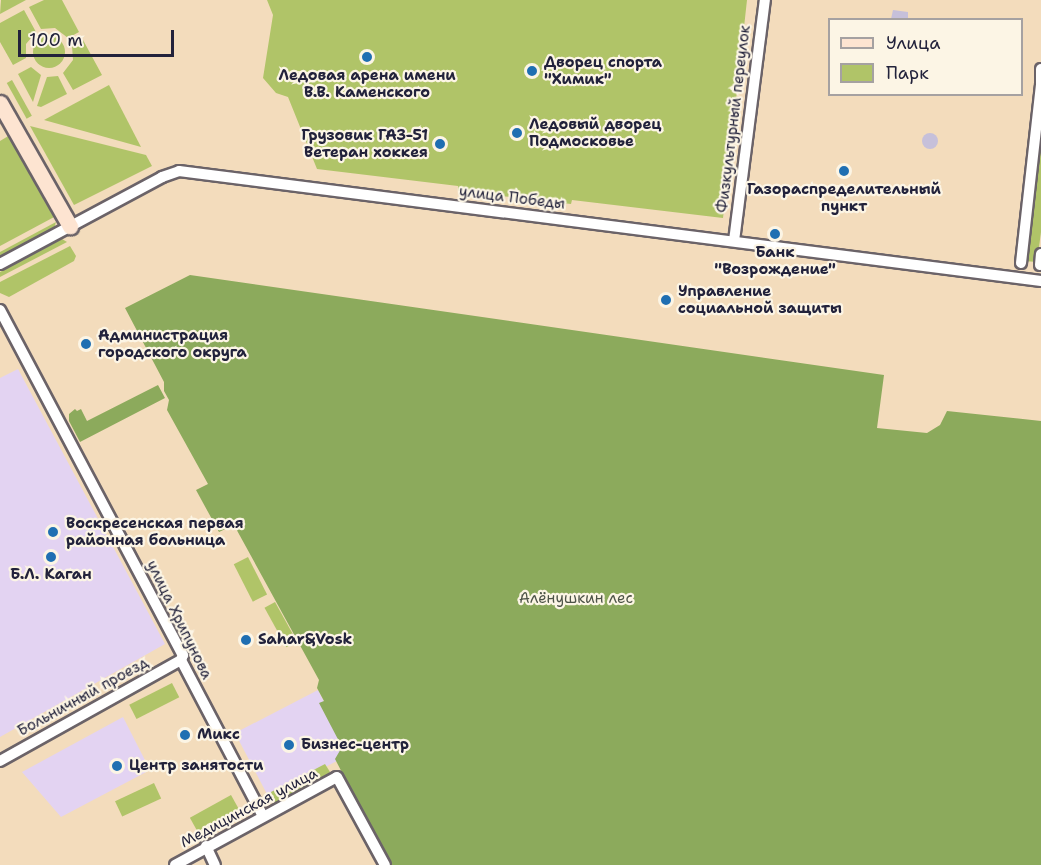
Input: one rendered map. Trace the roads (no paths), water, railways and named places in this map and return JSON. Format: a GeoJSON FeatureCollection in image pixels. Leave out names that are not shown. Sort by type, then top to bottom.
{"type":"FeatureCollection","features":[{"type":"Feature","properties":{"kind":"street","name":"Физкультурный переулок"},"geometry":{"type":"LineString","coordinates":[[734,241],[765,0]]}},
{"type":"Feature","properties":{"kind":"street"},"geometry":{"type":"LineString","coordinates":[[1021,263],[1041,69]]}},
{"type":"Feature","properties":{"kind":"street"},"geometry":{"type":"LineString","coordinates":[[0,103],[70,226]]}},
{"type":"Feature","properties":{"kind":"street","name":"улица Победы"},"geometry":{"type":"LineString","coordinates":[[0,264],[162,177],[179,171],[1041,281]]}},
{"type":"Feature","properties":{"kind":"street","name":"улица Хрипунова"},"geometry":{"type":"LineString","coordinates":[[0,310],[183,655],[181,660],[263,816]]}},
{"type":"Feature","properties":{"kind":"street","name":"Больничный проезд"},"geometry":{"type":"LineString","coordinates":[[0,761],[181,660]]}},
{"type":"Feature","properties":{"kind":"street","name":"Медицинская улица"},"geometry":{"type":"LineString","coordinates":[[175,865],[206,846],[337,777],[385,865]]}},
{"type":"Feature","properties":{"kind":"street"},"geometry":{"type":"LineString","coordinates":[[206,846],[214,864]]}},
{"type":"Feature","properties":{"kind":"place","name":"Ледовая арена имени В.В. Каменского"},"geometry":{"type":"Point","coordinates":[367,57]}},
{"type":"Feature","properties":{"kind":"place","name":"Дворец спорта \"Химик\""},"geometry":{"type":"Point","coordinates":[532,71]}},
{"type":"Feature","properties":{"kind":"place","name":"Ледовый дворец Подмосковье"},"geometry":{"type":"Point","coordinates":[517,133]}},
{"type":"Feature","properties":{"kind":"place","name":"Грузовик ГАЗ-51 Ветеран хоккея"},"geometry":{"type":"Point","coordinates":[440,144]}},
{"type":"Feature","properties":{"kind":"place","name":"Газораспределительный пункт"},"geometry":{"type":"Point","coordinates":[844,171]}},
{"type":"Feature","properties":{"kind":"place","name":"Банк \"Возрождение\""},"geometry":{"type":"Point","coordinates":[775,234]}},
{"type":"Feature","properties":{"kind":"place","name":"Управление социальной защиты"},"geometry":{"type":"Point","coordinates":[666,300]}},
{"type":"Feature","properties":{"kind":"place","name":"Администрация городского округа"},"geometry":{"type":"Point","coordinates":[86,344]}},
{"type":"Feature","properties":{"kind":"place","name":"Воскресенская первая районная больница"},"geometry":{"type":"Point","coordinates":[53,532]}},
{"type":"Feature","properties":{"kind":"place","name":"Б.Л. Каган"},"geometry":{"type":"Point","coordinates":[51,557]}},
{"type":"Feature","properties":{"kind":"place","name":"Sahar&Vosk"},"geometry":{"type":"Point","coordinates":[246,640]}},
{"type":"Feature","properties":{"kind":"place","name":"Микс"},"geometry":{"type":"Point","coordinates":[185,735]}},
{"type":"Feature","properties":{"kind":"place","name":"Бизнес-центр"},"geometry":{"type":"Point","coordinates":[289,745]}},
{"type":"Feature","properties":{"kind":"place","name":"Центр занятости"},"geometry":{"type":"Point","coordinates":[117,766]}},
{"type":"Feature","properties":{"kind":"park label","name":"Алёнушкин лес"},"geometry":{"type":"Point","coordinates":[576,599]}}]}
